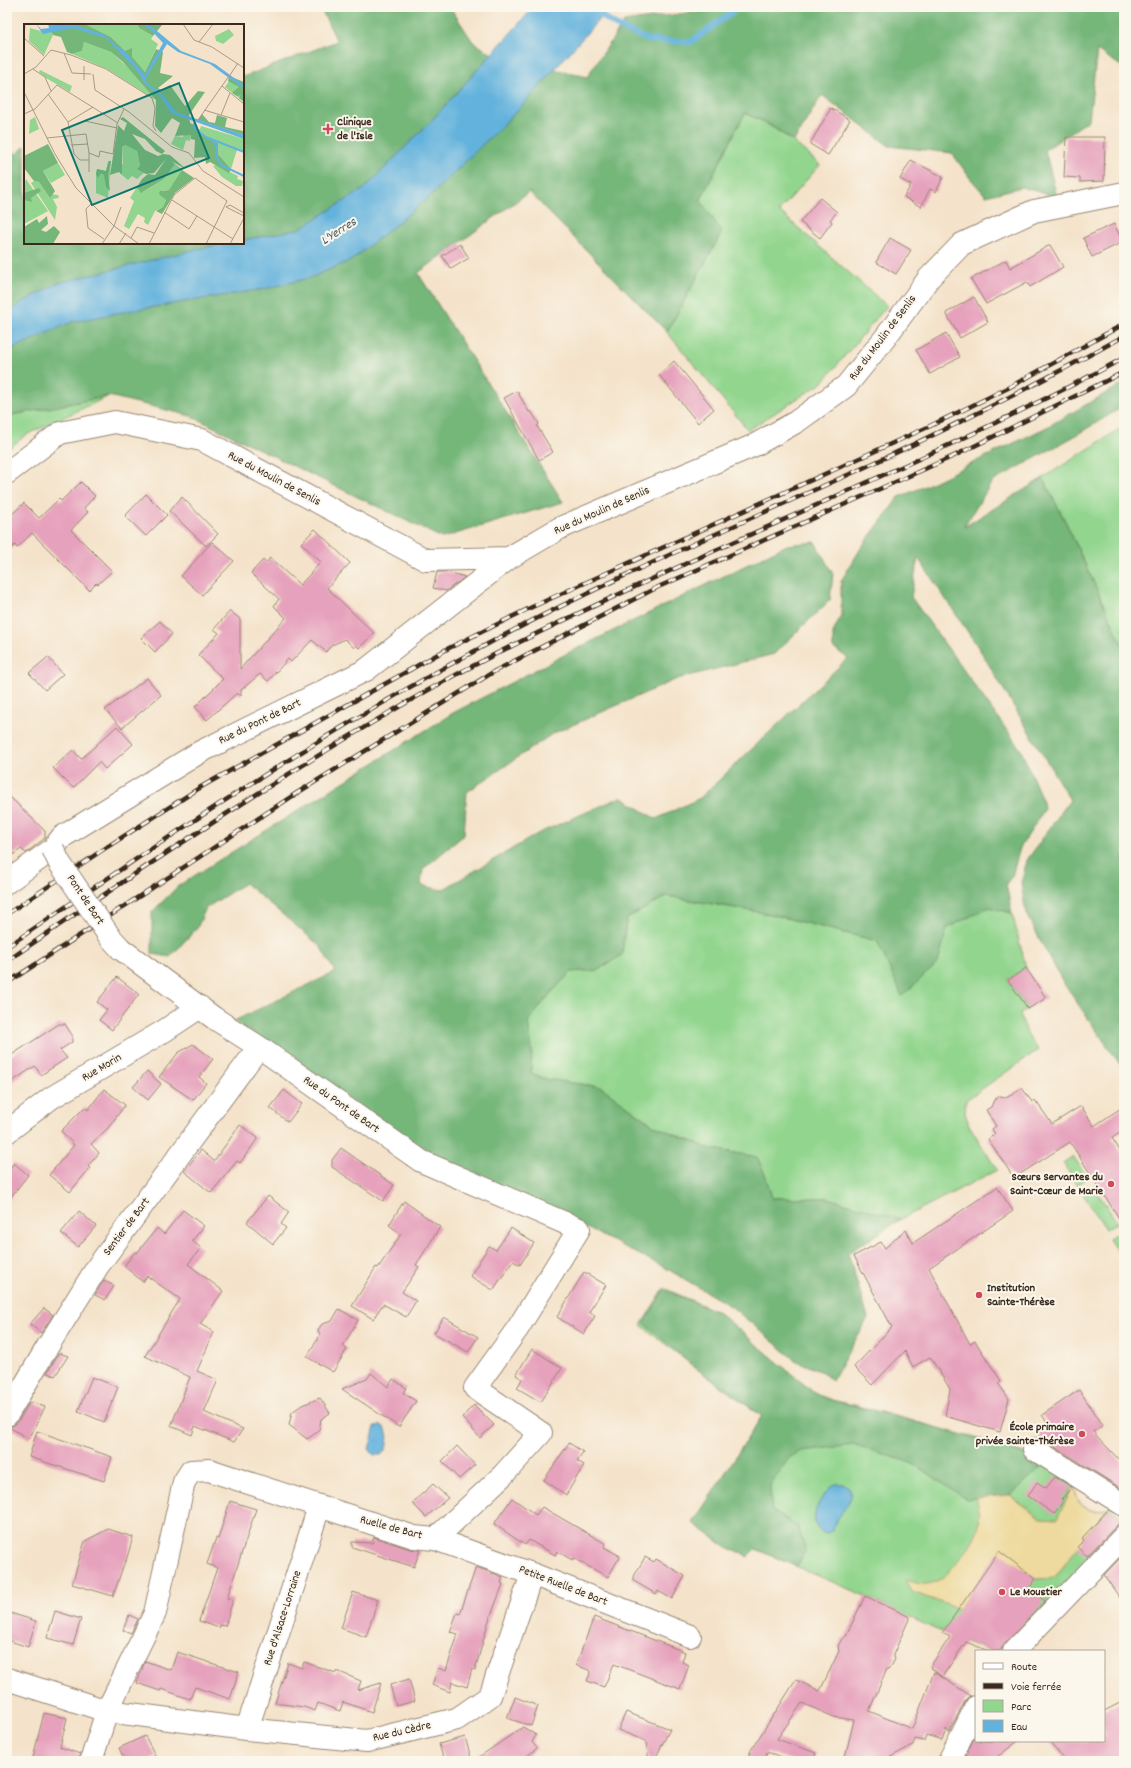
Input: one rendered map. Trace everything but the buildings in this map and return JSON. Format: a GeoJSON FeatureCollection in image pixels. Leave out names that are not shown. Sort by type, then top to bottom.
{"type":"FeatureCollection","features":[{"type":"Feature","properties":{"kind":"street","name":"Rue du Moulin de Senlis"},"geometry":{"type":"LineString","coordinates":[[7,473],[60,433],[115,422],[202,440],[426,560],[509,558],[560,528],[755,445],[796,422],[846,386],[885,338],[928,278],[962,244],[1034,211],[1124,193]]}},
{"type":"Feature","properties":{"kind":"street","name":"Rue du Pont de Bart"},"geometry":{"type":"LineString","coordinates":[[7,882],[53,849],[62,837],[200,752],[366,670],[509,558]]}},
{"type":"Feature","properties":{"kind":"street","name":"Pont de Bart"},"geometry":{"type":"LineString","coordinates":[[53,849],[59,862],[110,937],[121,948]]}},
{"type":"Feature","properties":{"kind":"street","name":"Rue du Pont de Bart"},"geometry":{"type":"LineString","coordinates":[[121,948],[200,1007],[421,1161],[580,1229]]}},
{"type":"Feature","properties":{"kind":"street","name":"Rue Morin"},"geometry":{"type":"LineString","coordinates":[[7,1132],[51,1098],[164,1031],[200,1007]]}},
{"type":"Feature","properties":{"kind":"street","name":"Sentier de Bart"},"geometry":{"type":"LineString","coordinates":[[7,1415],[98,1266],[259,1047]]}},
{"type":"Feature","properties":{"kind":"street","name":"Ruelle de Bart"},"geometry":{"type":"LineString","coordinates":[[107,1711],[155,1613],[184,1482],[191,1471],[210,1470],[414,1537],[435,1539],[503,1475],[541,1433],[475,1388],[518,1328],[580,1229]]}},
{"type":"Feature","properties":{"kind":"street"},"geometry":{"type":"LineString","coordinates":[[1034,1449],[1124,1505]]}},
{"type":"Feature","properties":{"kind":"street","name":"Rue d'Alsace-Lorraine"},"geometry":{"type":"LineString","coordinates":[[247,1729],[319,1507]]}},
{"type":"Feature","properties":{"kind":"street"},"geometry":{"type":"LineString","coordinates":[[1015,1650],[1124,1536]]}},
{"type":"Feature","properties":{"kind":"street","name":"Petite Ruelle de Bart"},"geometry":{"type":"LineString","coordinates":[[435,1539],[532,1574],[690,1636]]}},
{"type":"Feature","properties":{"kind":"street","name":"Rue du Cèdre"},"geometry":{"type":"LineString","coordinates":[[7,1680],[107,1711],[247,1729],[367,1740],[457,1719],[490,1696],[532,1574]]}},
{"type":"Feature","properties":{"kind":"street"},"geometry":{"type":"LineString","coordinates":[[949,1761],[975,1709]]}},
{"type":"Feature","properties":{"kind":"street"},"geometry":{"type":"LineString","coordinates":[[91,1761],[107,1711]]}},
{"type":"Feature","properties":{"kind":"green space"},"geometry":{"type":"Polygon","coordinates":[[[320,7],[450,7],[473,42],[492,54],[587,77],[624,22],[714,9],[715,7],[1124,7],[1124,68],[1097,50],[1089,120],[1045,150],[1057,197],[1021,187],[986,196],[970,178],[952,153],[889,146],[822,95],[794,141],[765,122],[745,113],[700,200],[722,232],[667,332],[529,192],[418,273],[563,502],[442,538],[191,416],[109,396],[7,416],[7,149],[17,154],[24,147],[24,244],[244,244],[244,77],[337,41],[320,7]]]}},
{"type":"Feature","properties":{"kind":"green space"},"geometry":{"type":"Polygon","coordinates":[[[745,113],[785,136],[820,165],[779,211],[887,306],[822,383],[748,430],[667,332],[722,232],[700,201],[745,113]]]}},
{"type":"Feature","properties":{"kind":"green space"},"geometry":{"type":"Polygon","coordinates":[[[1124,383],[1124,406],[1073,437],[992,482],[964,527],[1043,478],[1067,525],[1124,648],[1124,1070],[1064,984],[1026,914],[1021,883],[1027,860],[1070,800],[980,650],[918,558],[911,597],[1021,750],[1043,802],[1044,810],[1020,848],[1012,876],[1006,884],[1012,913],[989,907],[947,928],[938,963],[902,996],[877,941],[770,914],[667,896],[626,919],[622,955],[598,970],[571,972],[549,995],[528,1022],[532,1050],[531,1073],[546,1079],[601,1087],[655,1126],[708,1148],[757,1157],[766,1177],[772,1198],[828,1198],[901,1219],[848,1253],[868,1318],[832,1381],[822,1372],[795,1360],[732,1307],[664,1267],[521,1195],[444,1165],[234,1021],[335,972],[320,946],[245,883],[206,908],[197,928],[170,957],[152,954],[152,912],[178,886],[453,713],[566,654],[787,545],[815,542],[833,574],[830,600],[774,654],[677,679],[552,734],[467,792],[464,835],[423,869],[421,885],[442,890],[539,833],[621,797],[656,819],[700,798],[848,658],[833,648],[833,633],[841,615],[841,581],[861,548],[899,497],[923,487],[1047,427],[1124,383]]]}},
{"type":"Feature","properties":{"kind":"green space"},"geometry":{"type":"Polygon","coordinates":[[[109,396],[26,435],[7,450],[7,416],[109,396]]]}},
{"type":"Feature","properties":{"kind":"green space"},"geometry":{"type":"Polygon","coordinates":[[[1124,426],[1124,648],[1067,525],[1043,478],[1124,426]]]}},
{"type":"Feature","properties":{"kind":"green space"},"geometry":{"type":"Polygon","coordinates":[[[667,896],[770,914],[877,941],[938,963],[947,928],[989,907],[1012,913],[1026,968],[1008,980],[1028,1009],[1020,1014],[1027,1033],[1038,1050],[966,1100],[965,1113],[969,1125],[997,1170],[901,1219],[828,1198],[772,1198],[766,1177],[757,1157],[708,1148],[655,1126],[601,1087],[546,1079],[531,1073],[532,1050],[528,1022],[549,995],[571,972],[598,970],[621,955],[627,919],[667,896]]]}},
{"type":"Feature","properties":{"kind":"green space"},"geometry":{"type":"Polygon","coordinates":[[[1073,1156],[1087,1177],[1077,1185],[1063,1163],[1073,1156]]]}},
{"type":"Feature","properties":{"kind":"green space"},"geometry":{"type":"Polygon","coordinates":[[[1094,1187],[1117,1222],[1106,1229],[1083,1194],[1094,1187]]]}},
{"type":"Feature","properties":{"kind":"green space"},"geometry":{"type":"Polygon","coordinates":[[[1124,1228],[1124,1261],[1109,1238],[1124,1228]]]}},
{"type":"Feature","properties":{"kind":"green space"},"geometry":{"type":"Polygon","coordinates":[[[664,1288],[718,1312],[813,1392],[826,1399],[855,1405],[1008,1447],[1047,1462],[1075,1482],[1077,1497],[1084,1507],[1095,1511],[1109,1508],[1124,1519],[1035,1617],[1019,1630],[1000,1650],[986,1650],[945,1634],[865,1596],[756,1549],[748,1557],[741,1552],[730,1550],[693,1523],[762,1416],[693,1366],[641,1325],[664,1288]]]}},
{"type":"Feature","properties":{"kind":"green space"},"geometry":{"type":"Polygon","coordinates":[[[664,1290],[718,1312],[813,1392],[821,1396],[837,1402],[880,1412],[985,1441],[1047,1462],[1011,1495],[966,1499],[914,1464],[855,1445],[801,1451],[789,1458],[770,1486],[772,1511],[797,1525],[806,1550],[797,1566],[756,1549],[748,1557],[741,1552],[730,1550],[693,1523],[762,1416],[693,1366],[644,1323],[664,1290]]]}},
{"type":"Feature","properties":{"kind":"sand"},"geometry":{"type":"Polygon","coordinates":[[[1075,1482],[1077,1497],[1084,1507],[1095,1511],[1109,1508],[1082,1538],[1084,1540],[1054,1578],[1036,1579],[999,1552],[959,1609],[912,1592],[905,1580],[925,1584],[932,1583],[945,1575],[960,1560],[976,1535],[979,1524],[979,1513],[976,1498],[1011,1495],[1014,1499],[1041,1518],[1057,1519],[1075,1482]]]}},
{"type":"Feature","properties":{"kind":"water","name":"L'Yerres"},"geometry":{"type":"Polygon","coordinates":[[[534,7],[610,7],[524,104],[427,199],[352,260],[310,278],[264,289],[72,322],[7,351],[7,315],[21,303],[58,283],[193,250],[222,244],[244,244],[244,240],[299,229],[364,189],[432,120],[534,7]]]}},
{"type":"Feature","properties":{"kind":"water"},"geometry":{"type":"Polygon","coordinates":[[[381,1425],[384,1427],[388,1435],[387,1444],[381,1455],[374,1455],[369,1449],[375,1427],[381,1425]]]}},
{"type":"Feature","properties":{"kind":"water"},"geometry":{"type":"Polygon","coordinates":[[[835,1484],[844,1484],[849,1487],[851,1497],[847,1506],[837,1518],[832,1530],[825,1534],[815,1523],[816,1508],[824,1494],[835,1484]]]}},
{"type":"Feature","properties":{"kind":"waterway"},"geometry":{"type":"LineString","coordinates":[[588,7],[617,26],[648,40],[691,42],[739,7]]}},
{"type":"Feature","properties":{"kind":"railway"},"geometry":{"type":"LineString","coordinates":[[7,914],[107,847],[201,787],[447,649],[532,607],[928,427],[1008,388],[1124,324]]}},
{"type":"Feature","properties":{"kind":"railway"},"geometry":{"type":"LineString","coordinates":[[7,947],[123,868],[301,752],[422,680],[484,646],[624,576],[928,438],[1124,336]]}},
{"type":"Feature","properties":{"kind":"railway"},"geometry":{"type":"LineString","coordinates":[[7,961],[131,876],[257,794],[371,723],[458,674],[567,619],[646,582],[967,437],[1124,358]]}},
{"type":"Feature","properties":{"kind":"railway"},"geometry":{"type":"LineString","coordinates":[[7,983],[297,793],[495,671],[656,588],[954,456],[1124,372]]}},
{"type":"Feature","properties":{"kind":"place","name":"Clinique de l'Isle"},"geometry":{"type":"Point","coordinates":[328,129]}},
{"type":"Feature","properties":{"kind":"place","name":"Sœurs Servantes du Saint-Cœur de Marie"},"geometry":{"type":"Point","coordinates":[1111,1184]}},
{"type":"Feature","properties":{"kind":"place","name":"Institution Sainte-Thérèse"},"geometry":{"type":"Point","coordinates":[979,1295]}},
{"type":"Feature","properties":{"kind":"place","name":"École primaire privée Sainte-Thérèse"},"geometry":{"type":"Point","coordinates":[1082,1434]}},
{"type":"Feature","properties":{"kind":"place","name":"Le Moustier"},"geometry":{"type":"Point","coordinates":[1002,1592]}}]}
